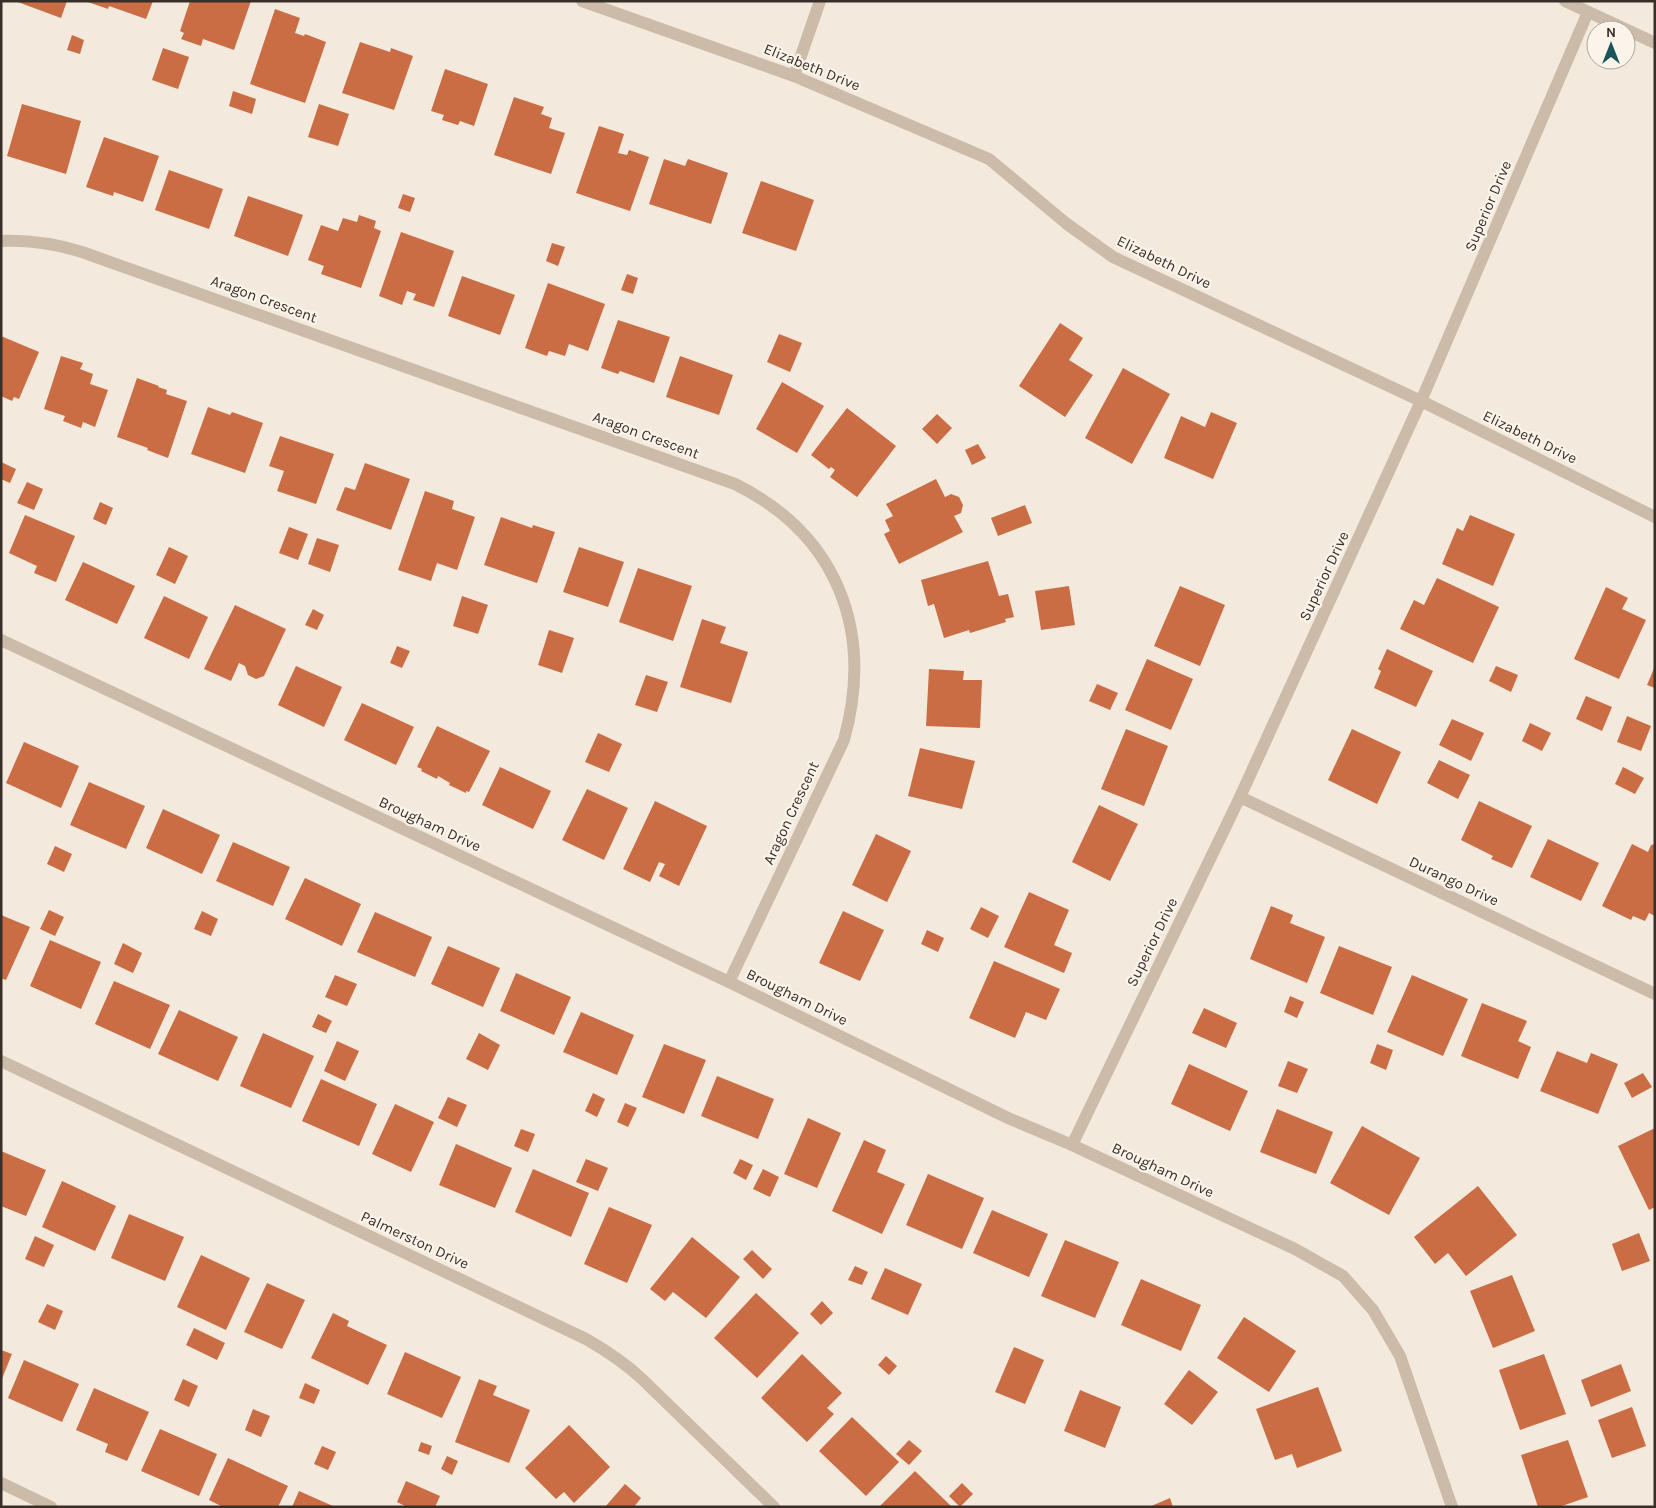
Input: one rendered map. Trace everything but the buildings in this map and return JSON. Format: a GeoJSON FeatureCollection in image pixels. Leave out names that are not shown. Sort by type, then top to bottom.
{"type":"FeatureCollection","features":[{"type":"Feature","properties":{"kind":"street","name":"Elizabeth Drive"},"geometry":{"type":"LineString","coordinates":[[582,1],[794,76],[989,159],[1067,224],[1113,257],[1421,401],[1655,516]]}},
{"type":"Feature","properties":{"kind":"street"},"geometry":{"type":"LineString","coordinates":[[794,76],[820,1]]}},
{"type":"Feature","properties":{"kind":"street"},"geometry":{"type":"LineString","coordinates":[[1564,1],[1655,43]]}},
{"type":"Feature","properties":{"kind":"street","name":"Superior Drive"},"geometry":{"type":"LineString","coordinates":[[1072,1145],[1240,797],[1421,401],[1588,12]]}},
{"type":"Feature","properties":{"kind":"street","name":"Aragon Crescent"},"geometry":{"type":"LineString","coordinates":[[1,241],[43,243],[82,252],[726,481],[753,493],[798,527],[823,557],[840,591],[853,643],[854,701],[844,740],[729,982]]}},
{"type":"Feature","properties":{"kind":"street","name":"Brougham Drive"},"geometry":{"type":"LineString","coordinates":[[1,640],[729,982],[999,1114],[1072,1145],[1295,1249],[1343,1276],[1373,1310],[1400,1356],[1452,1507]]}},
{"type":"Feature","properties":{"kind":"street","name":"Durango Drive"},"geometry":{"type":"LineString","coordinates":[[1240,797],[1655,994]]}},
{"type":"Feature","properties":{"kind":"street","name":"Palmerston Drive"},"geometry":{"type":"LineString","coordinates":[[1,1061],[606,1350],[624,1362],[774,1507]]}},
{"type":"Feature","properties":{"kind":"street"},"geometry":{"type":"LineString","coordinates":[[1,1483],[51,1507]]}}]}
